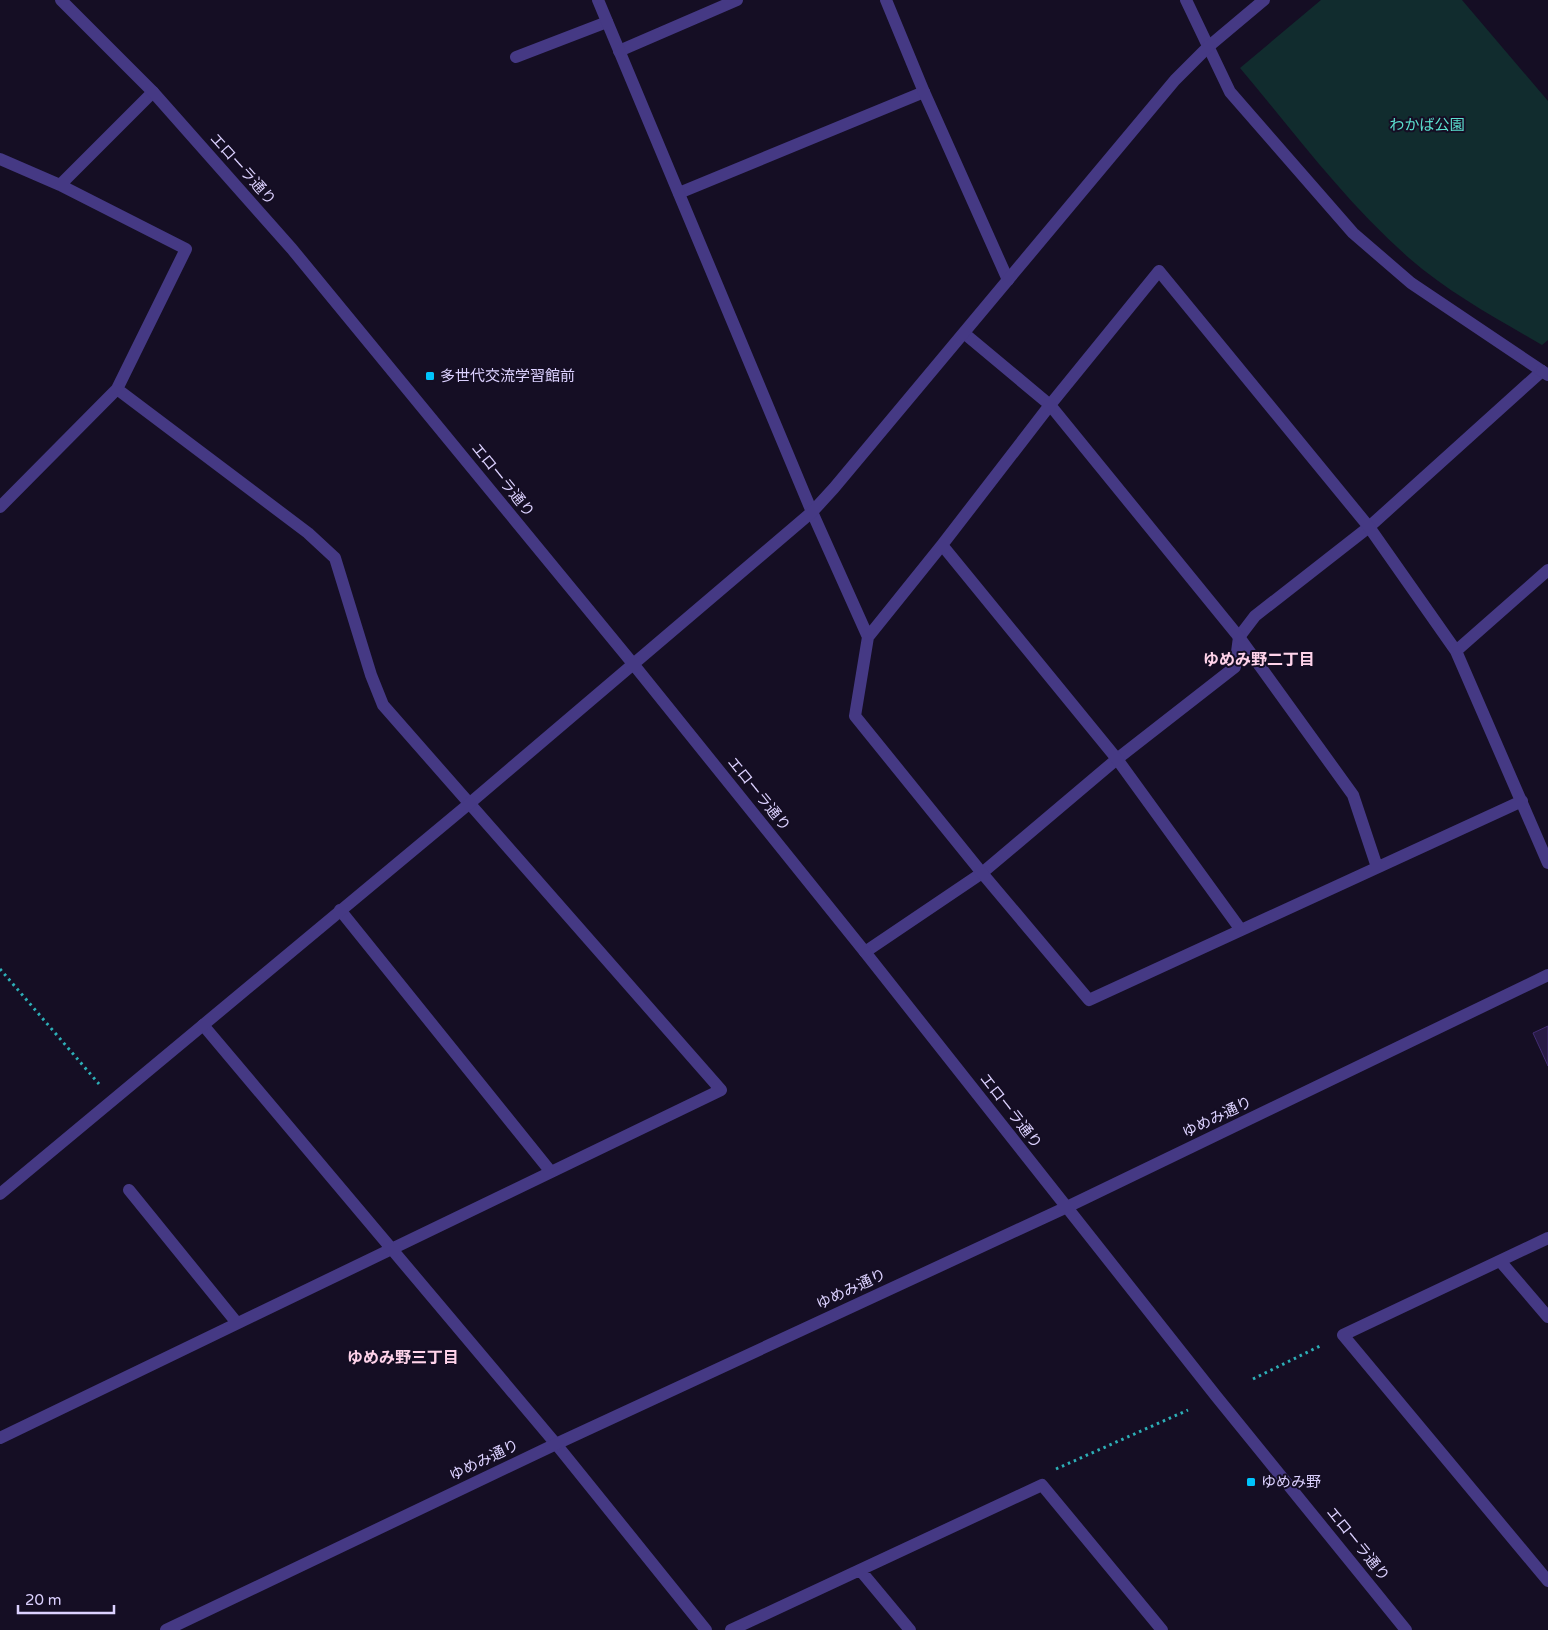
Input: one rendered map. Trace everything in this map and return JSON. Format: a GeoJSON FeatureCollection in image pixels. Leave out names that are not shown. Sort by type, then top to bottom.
{"type":"FeatureCollection","features":[{"type":"Feature","properties":{"kind":"street","name":"エローラ通り"},"geometry":{"type":"LineString","coordinates":[[61,0],[152,92],[292,249],[634,665],[865,952],[1216,1396],[1406,1630]]}},
{"type":"Feature","properties":{"kind":"street"},"geometry":{"type":"LineString","coordinates":[[598,0],[812,512],[868,637]]}},
{"type":"Feature","properties":{"kind":"street"},"geometry":{"type":"LineString","coordinates":[[619,51],[737,0]]}},
{"type":"Feature","properties":{"kind":"street"},"geometry":{"type":"LineString","coordinates":[[886,0],[924,92],[1008,280]]}},
{"type":"Feature","properties":{"kind":"street"},"geometry":{"type":"LineString","coordinates":[[865,952],[982,873],[1117,759],[1235,666],[1239,638],[1255,616],[1370,527],[1545,373],[1411,283],[1352,233],[1230,92],[1186,0]]}},
{"type":"Feature","properties":{"kind":"street"},"geometry":{"type":"LineString","coordinates":[[0,1194],[470,803],[812,512],[965,334],[1175,80],[1208,47],[1264,0]]}},
{"type":"Feature","properties":{"kind":"street"},"geometry":{"type":"LineString","coordinates":[[516,57],[607,22]]}},
{"type":"Feature","properties":{"kind":"street"},"geometry":{"type":"LineString","coordinates":[[60,185],[152,92]]}},
{"type":"Feature","properties":{"kind":"street"},"geometry":{"type":"LineString","coordinates":[[679,194],[924,92]]}},
{"type":"Feature","properties":{"kind":"street"},"geometry":{"type":"LineString","coordinates":[[0,159],[60,185],[186,249],[117,389],[0,507]]}},
{"type":"Feature","properties":{"kind":"street"},"geometry":{"type":"LineString","coordinates":[[1522,800],[1089,1000],[982,873],[855,716],[868,637],[1050,405],[1159,271],[1370,527],[1456,651],[1522,800],[1548,863]]}},
{"type":"Feature","properties":{"kind":"street"},"geometry":{"type":"LineString","coordinates":[[965,334],[1050,405],[1239,638],[1352,795],[1377,867]]}},
{"type":"Feature","properties":{"kind":"street"},"geometry":{"type":"LineString","coordinates":[[0,1438],[721,1090],[383,705],[371,675],[335,558],[308,533],[117,389]]}},
{"type":"Feature","properties":{"kind":"street"},"geometry":{"type":"LineString","coordinates":[[942,545],[1117,759],[1241,930]]}},
{"type":"Feature","properties":{"kind":"street"},"geometry":{"type":"LineString","coordinates":[[1456,651],[1548,570]]}},
{"type":"Feature","properties":{"kind":"street"},"geometry":{"type":"LineString","coordinates":[[340,910],[551,1172]]}},
{"type":"Feature","properties":{"kind":"street","name":"ゆめみ通り"},"geometry":{"type":"LineString","coordinates":[[166,1630],[556,1444],[1067,1206],[1548,976]]}},
{"type":"Feature","properties":{"kind":"street"},"geometry":{"type":"LineString","coordinates":[[203,1025],[556,1444],[706,1630]]}},
{"type":"Feature","properties":{"kind":"street"},"geometry":{"type":"LineString","coordinates":[[129,1190],[238,1323]]}},
{"type":"Feature","properties":{"kind":"street"},"geometry":{"type":"LineString","coordinates":[[1548,1238],[1343,1335],[1548,1581]]}},
{"type":"Feature","properties":{"kind":"street"},"geometry":{"type":"LineString","coordinates":[[1500,1261],[1548,1317]]}},
{"type":"Feature","properties":{"kind":"street"},"geometry":{"type":"LineString","coordinates":[[731,1630],[1042,1485],[1162,1630]]}},
{"type":"Feature","properties":{"kind":"street"},"geometry":{"type":"LineString","coordinates":[[860,1570],[910,1630]]}},
{"type":"Feature","properties":{"kind":"path"},"geometry":{"type":"LineString","coordinates":[[0,969],[112,1100]]}},
{"type":"Feature","properties":{"kind":"path"},"geometry":{"type":"LineString","coordinates":[[1253,1379],[1343,1335]]}},
{"type":"Feature","properties":{"kind":"path"},"geometry":{"type":"LineString","coordinates":[[1042,1485],[1050,1472],[1188,1410]]}},
{"type":"Feature","properties":{"kind":"green space","name":"わかば公園"},"geometry":{"type":"Polygon","coordinates":[[[1321,0],[1462,0],[1548,101],[1548,340],[1542,345],[1440,283],[1409,258],[1363,214],[1240,68],[1321,0]]]}},
{"type":"Feature","properties":{"kind":"building"},"geometry":{"type":"Polygon","coordinates":[[[1548,1026],[1548,1066],[1533,1033],[1548,1026]]]}},
{"type":"Feature","properties":{"kind":"place","name":"多世代交流学習館前"},"geometry":{"type":"Point","coordinates":[430,376]}},
{"type":"Feature","properties":{"kind":"place","name":"ゆめみ野"},"geometry":{"type":"Point","coordinates":[1251,1482]}},
{"type":"Feature","properties":{"kind":"district","name":"ゆめみ野二丁目"},"geometry":{"type":"Point","coordinates":[1259,660]}},
{"type":"Feature","properties":{"kind":"district","name":"ゆめみ野三丁目"},"geometry":{"type":"Point","coordinates":[403,1358]}}]}
